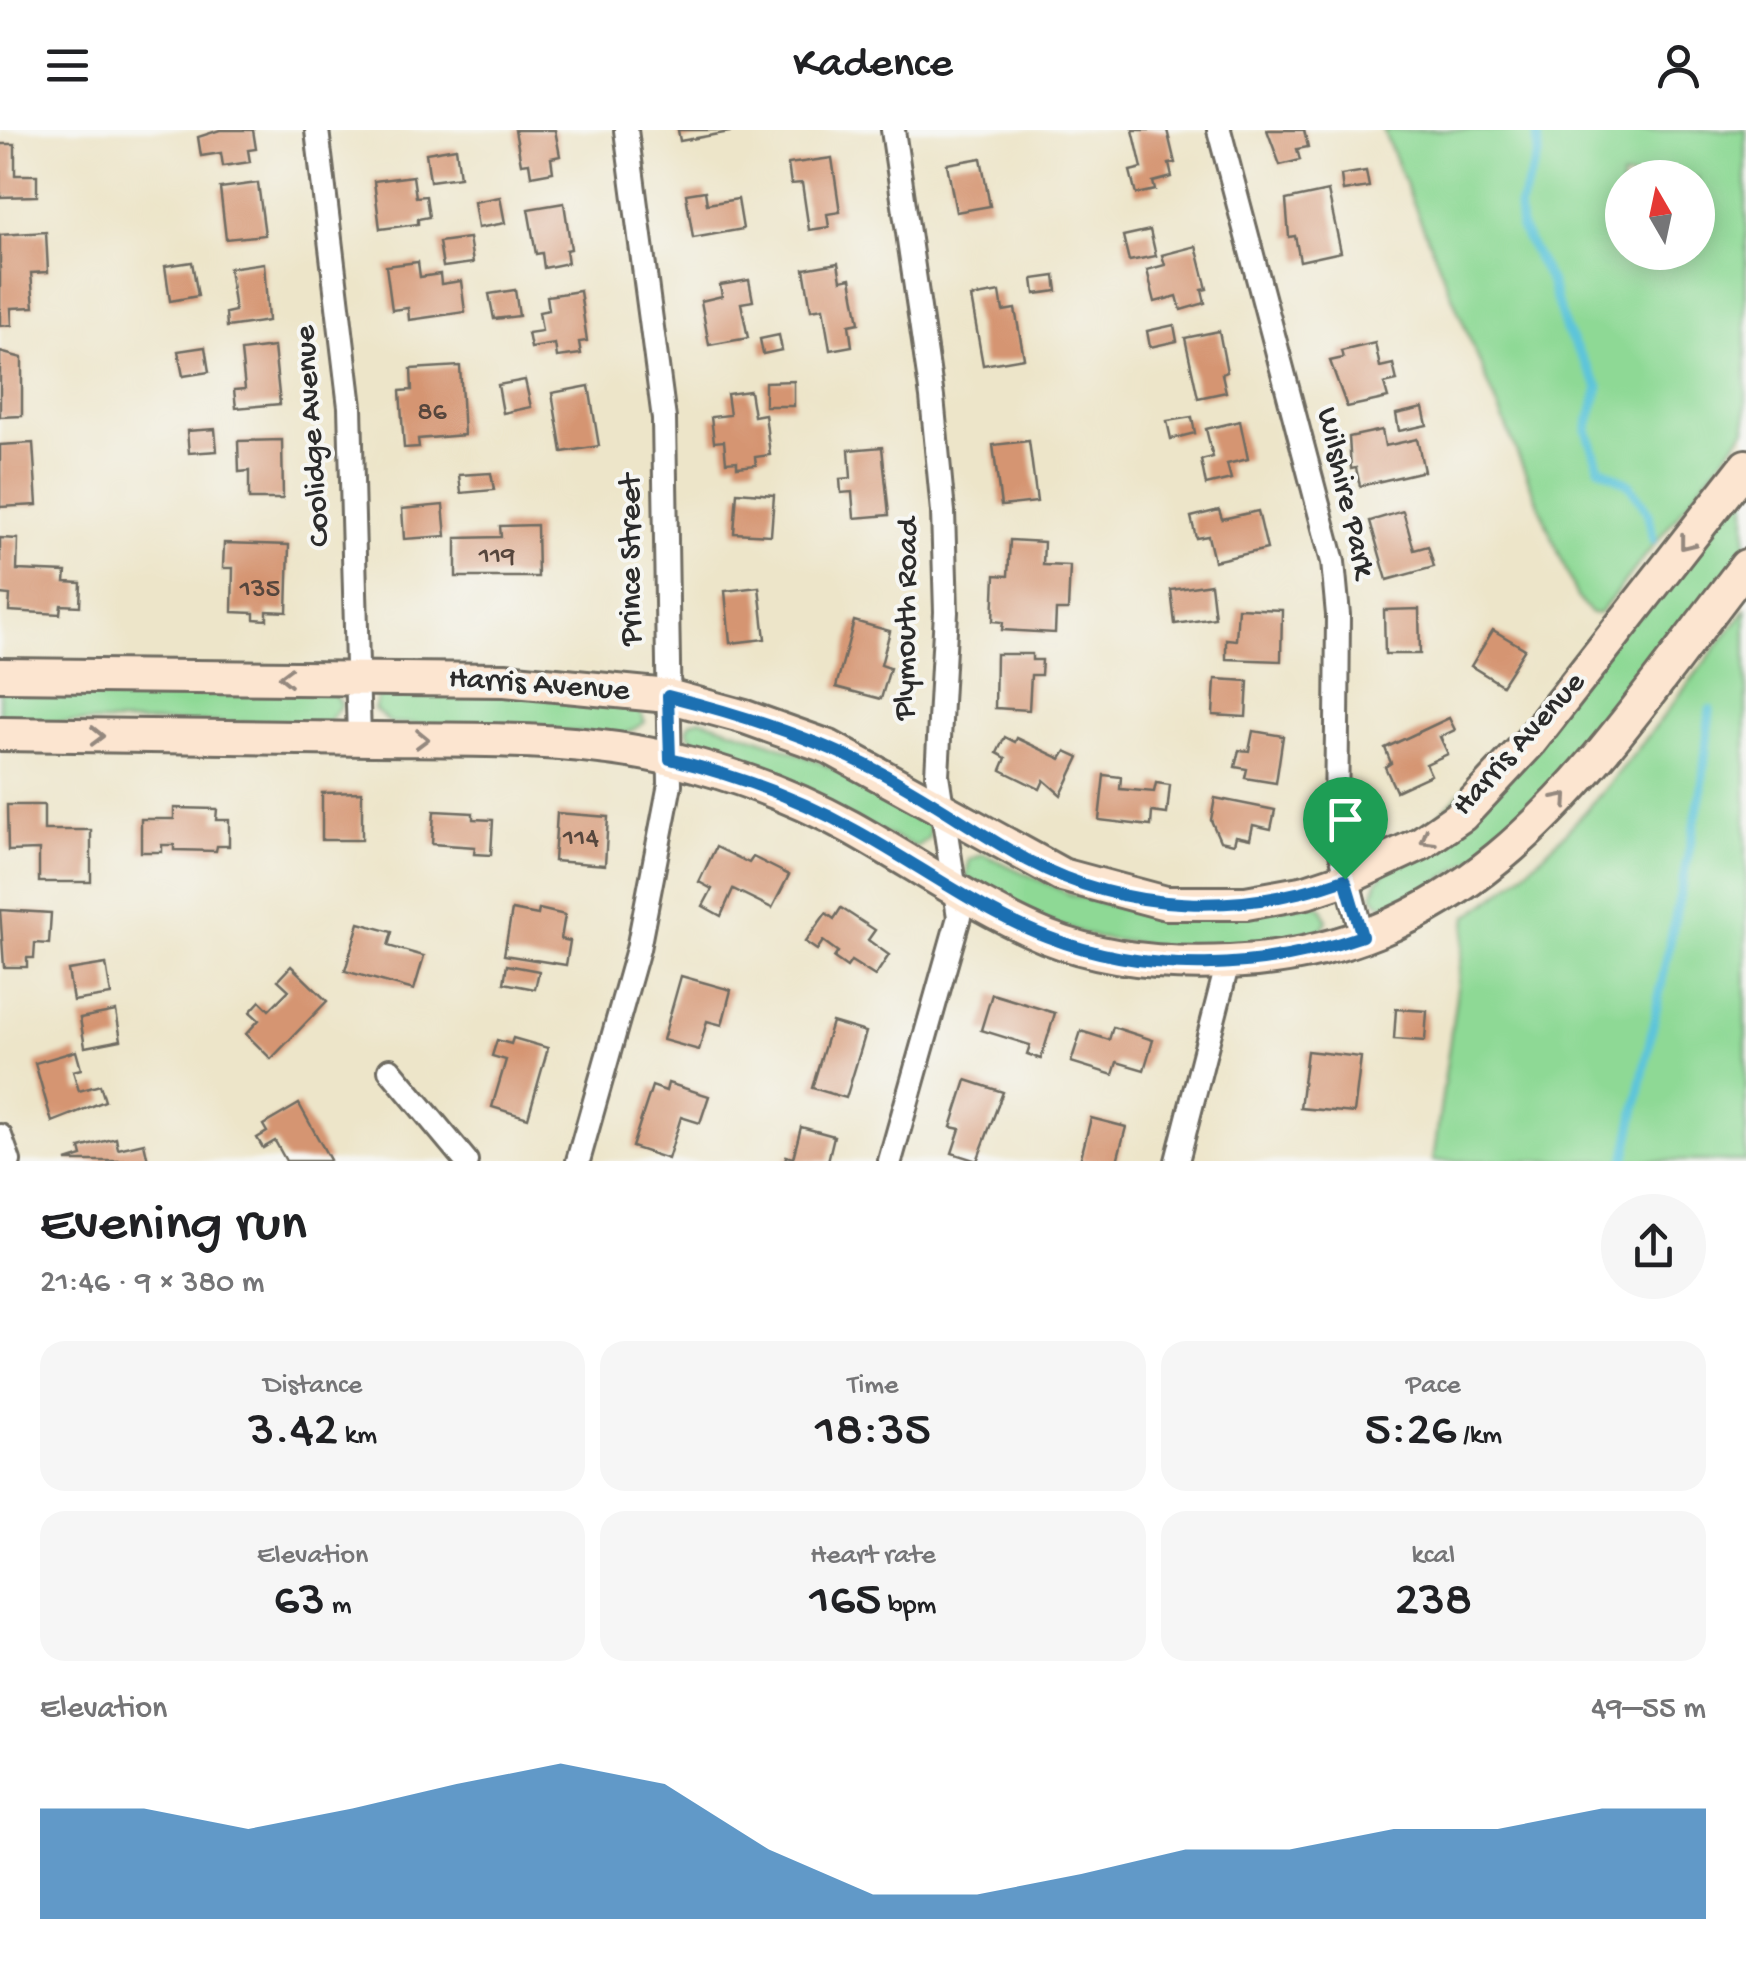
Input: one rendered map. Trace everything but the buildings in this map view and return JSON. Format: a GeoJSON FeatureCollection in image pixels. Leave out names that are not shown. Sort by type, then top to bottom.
{"type":"FeatureCollection","features":[{"type":"Feature","properties":{"kind":"street","name":"Coolidge Avenue"},"geometry":{"type":"LineString","coordinates":[[318,130],[350,408],[360,738]]}},
{"type":"Feature","properties":{"kind":"street","name":"Prince Street"},"geometry":{"type":"LineString","coordinates":[[578,1161],[638,949],[668,799],[670,759],[664,419],[626,130]]}},
{"type":"Feature","properties":{"kind":"street","name":"Plymouth Road"},"geometry":{"type":"LineString","coordinates":[[890,1161],[957,930],[957,889],[936,764],[946,595],[944,512],[932,397],[893,130]]}},
{"type":"Feature","properties":{"kind":"street","name":"Wilshire Park"},"geometry":{"type":"LineString","coordinates":[[1219,130],[1333,562],[1338,615],[1336,832],[1362,936]]}},
{"type":"Feature","properties":{"kind":"street","name":"Harris Avenue"},"geometry":{"type":"LineString","coordinates":[[0,674],[562,683],[668,696],[815,742],[1044,868],[1145,899],[1190,905],[1246,903],[1345,879],[1435,835],[1488,790],[1746,466]]}},
{"type":"Feature","properties":{"kind":"street","name":"Harris Avenue"},"geometry":{"type":"LineString","coordinates":[[0,734],[562,743],[670,759],[743,780],[812,808],[1034,931],[1100,954],[1164,962],[1228,962],[1309,952],[1362,936],[1419,913],[1466,886],[1528,836],[1568,793],[1746,566]]}},
{"type":"Feature","properties":{"kind":"street"},"geometry":{"type":"LineString","coordinates":[[1177,1161],[1228,962]]}},
{"type":"Feature","properties":{"kind":"street"},"geometry":{"type":"LineString","coordinates":[[390,1070],[466,1161]]}},
{"type":"Feature","properties":{"kind":"street"},"geometry":{"type":"LineString","coordinates":[[0,1136],[9,1161]]}},
{"type":"Feature","properties":{"kind":"green space"},"geometry":{"type":"Polygon","coordinates":[[[1383,130],[1746,130],[1746,429],[1600,613],[1591,614],[1577,597],[1383,130]]]}},
{"type":"Feature","properties":{"kind":"green space"},"geometry":{"type":"Polygon","coordinates":[[[1746,488],[1746,547],[1567,775],[1518,830],[1395,909],[1379,903],[1373,894],[1378,880],[1746,488]]]}},
{"type":"Feature","properties":{"kind":"green space"},"geometry":{"type":"Polygon","coordinates":[[[1746,609],[1746,1161],[1433,1161],[1467,917],[1509,886],[1584,813],[1746,609]]]}},
{"type":"Feature","properties":{"kind":"green space"},"geometry":{"type":"Polygon","coordinates":[[[0,688],[333,692],[341,705],[328,723],[0,722],[0,688]]]}},
{"type":"Feature","properties":{"kind":"green space"},"geometry":{"type":"Polygon","coordinates":[[[379,694],[525,694],[639,709],[645,722],[624,735],[390,723],[374,709],[379,694]]]}},
{"type":"Feature","properties":{"kind":"green space"},"geometry":{"type":"Polygon","coordinates":[[[700,719],[874,787],[931,818],[929,838],[916,847],[698,751],[687,730],[691,722],[700,719]]]}},
{"type":"Feature","properties":{"kind":"green space"},"geometry":{"type":"Polygon","coordinates":[[[983,854],[1072,895],[1143,913],[1314,904],[1322,908],[1327,921],[1318,934],[1197,951],[1098,938],[1045,921],[966,878],[969,860],[983,854]]]}},
{"type":"Feature","properties":{"kind":"waterway"},"geometry":{"type":"LineString","coordinates":[[1537,130],[1538,156],[1519,207],[1521,228],[1550,281],[1566,330],[1599,387],[1587,430],[1599,467],[1629,484],[1649,514],[1653,540]]}},
{"type":"Feature","properties":{"kind":"waterway"},"geometry":{"type":"LineString","coordinates":[[1625,1161],[1702,787],[1710,710]]}},
{"type":"Feature","properties":{"kind":"route"},"geometry":{"type":"LineString","coordinates":[[668,696],[774,726],[828,747],[881,773],[1028,860],[1101,888],[1166,903],[1208,906],[1286,897],[1345,879],[1362,936],[1328,948],[1271,960],[1205,963],[1100,954],[1044,936],[1006,918],[812,808],[767,788],[670,759],[668,696]]}}]}
